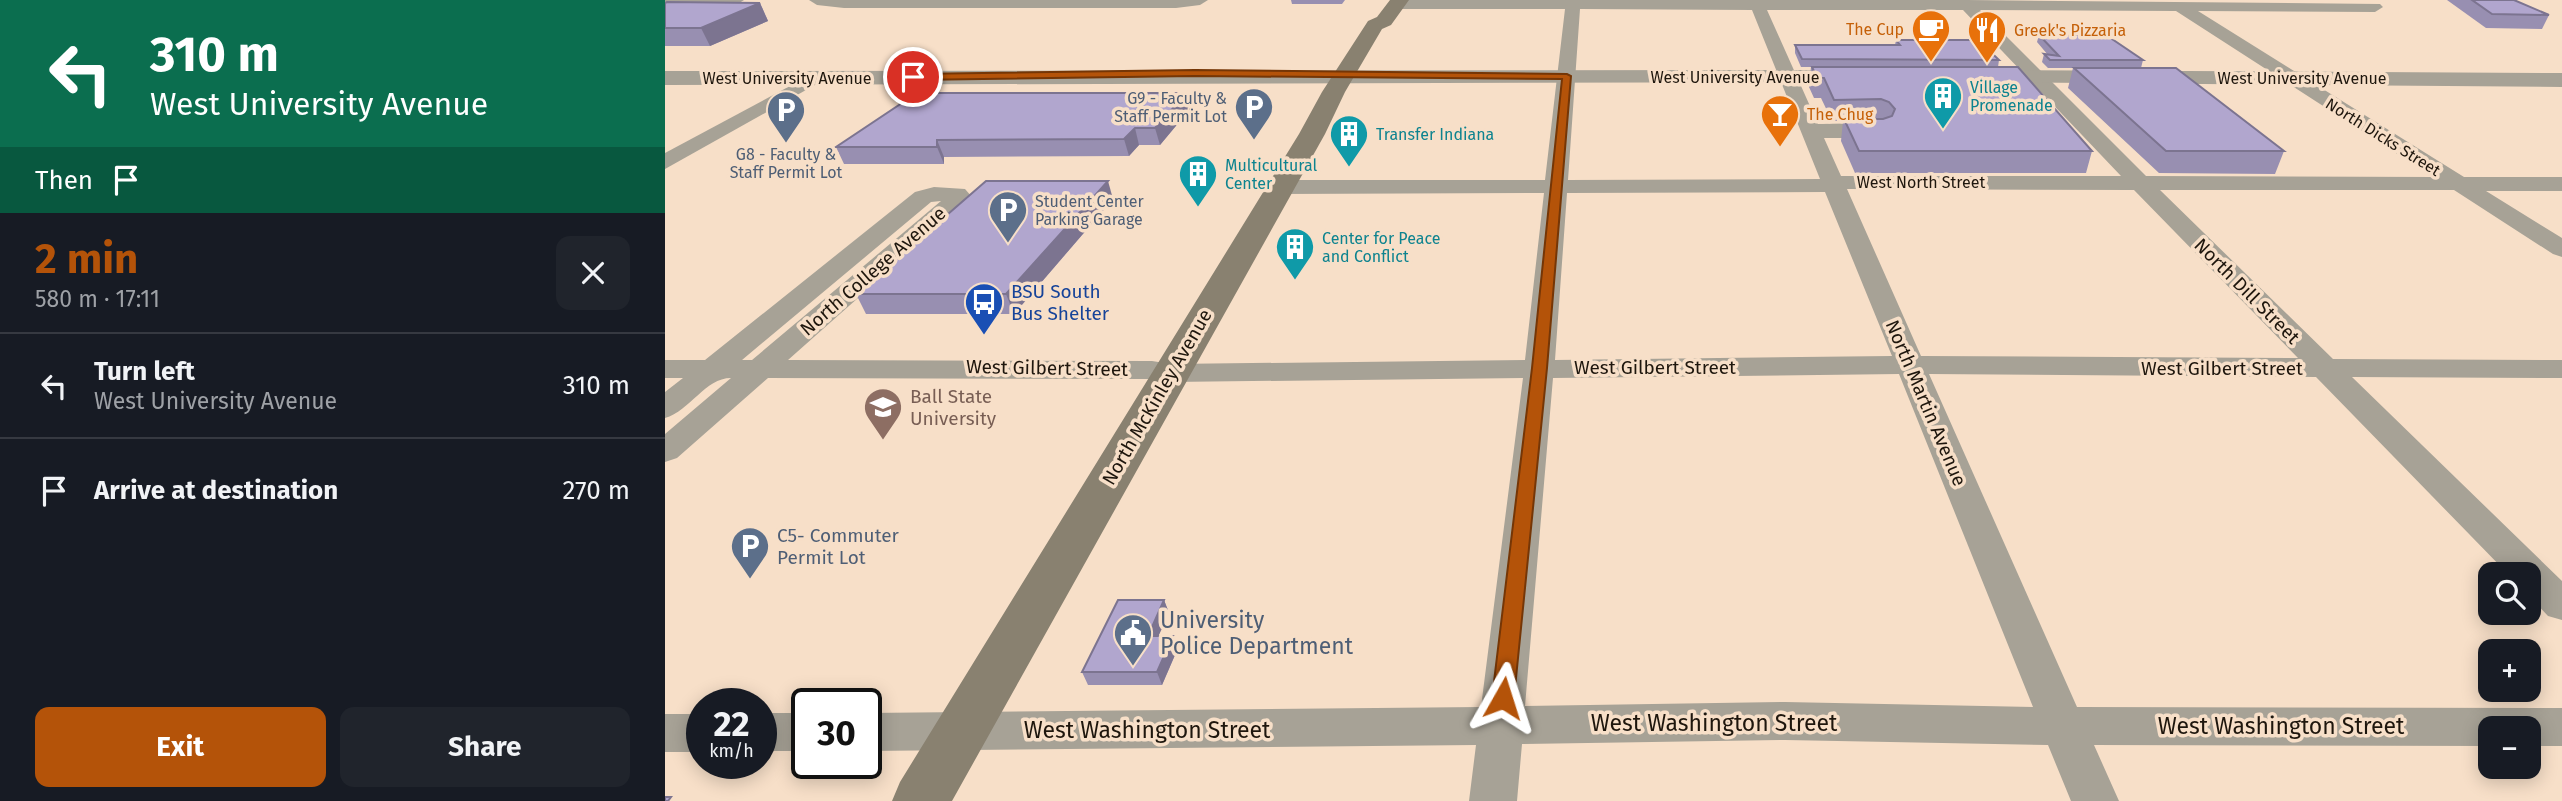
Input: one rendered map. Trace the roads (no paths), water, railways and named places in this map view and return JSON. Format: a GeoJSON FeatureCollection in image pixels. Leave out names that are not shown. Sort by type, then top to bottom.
{"type":"FeatureCollection","features":[{"type":"Feature","properties":{"kind":"main road","name":"North McKinley Avenue"},"geometry":{"type":"LineString","coordinates":[[921,801],[1313,134],[1343,75],[1375,24],[1384,22],[1393,1]]}},
{"type":"Feature","properties":{"kind":"street"},"geometry":{"type":"LineString","coordinates":[[665,1],[736,0]]}},
{"type":"Feature","properties":{"kind":"street"},"geometry":{"type":"LineString","coordinates":[[817,0],[844,3],[1092,3],[1199,0]]}},
{"type":"Feature","properties":{"kind":"street"},"geometry":{"type":"LineString","coordinates":[[1393,1],[1573,5],[2174,3],[2198,8],[2375,7]]}},
{"type":"Feature","properties":{"kind":"street","name":"North Dicks Street"},"geometry":{"type":"LineString","coordinates":[[2174,3],[2562,249]]}},
{"type":"Feature","properties":{"kind":"street","name":"North Martin Avenue"},"geometry":{"type":"LineString","coordinates":[[1757,4],[2095,801]]}},
{"type":"Feature","properties":{"kind":"street","name":"North Dill Street"},"geometry":{"type":"LineString","coordinates":[[1965,4],[2562,605]]}},
{"type":"Feature","properties":{"kind":"street"},"geometry":{"type":"LineString","coordinates":[[1493,801],[1539,368],[1573,5]]}},
{"type":"Feature","properties":{"kind":"street","name":"West University Avenue"},"geometry":{"type":"LineString","coordinates":[[665,78],[1189,79],[1245,75],[1885,77]]}},
{"type":"Feature","properties":{"kind":"street","name":"West University Avenue"},"geometry":{"type":"LineString","coordinates":[[1960,77],[2562,80]]}},
{"type":"Feature","properties":{"kind":"street"},"geometry":{"type":"LineString","coordinates":[[665,162],[816,78]]}},
{"type":"Feature","properties":{"kind":"street","name":"West North Street"},"geometry":{"type":"LineString","coordinates":[[1280,187],[2562,184]]}},
{"type":"Feature","properties":{"kind":"street","name":"North College Avenue"},"geometry":{"type":"LineString","coordinates":[[665,408],[923,197],[947,193],[960,197],[665,451]]}},
{"type":"Feature","properties":{"kind":"street","name":"West Gilbert Street"},"geometry":{"type":"LineString","coordinates":[[665,369],[1004,368],[1152,370],[1171,373],[1910,365],[2562,369]]}},
{"type":"Feature","properties":{"kind":"street","name":"West Washington Street"},"geometry":{"type":"LineString","coordinates":[[882,732],[1784,721],[2064,726],[2562,727]]}},
{"type":"Feature","properties":{"kind":"street"},"geometry":{"type":"LineString","coordinates":[[665,733],[686,733]]}},
{"type":"Feature","properties":{"kind":"place","name":"The Cup"},"geometry":{"type":"Point","coordinates":[1931,63]}},
{"type":"Feature","properties":{"kind":"place","name":"Greek's Pizzaria"},"geometry":{"type":"Point","coordinates":[1987,64]}},
{"type":"Feature","properties":{"kind":"place","name":"Village Promenade"},"geometry":{"type":"Point","coordinates":[1943,130]}},
{"type":"Feature","properties":{"kind":"place","name":"G9 - Faculty & Staff Permit Lot"},"geometry":{"type":"Point","coordinates":[1254,141]}},
{"type":"Feature","properties":{"kind":"place","name":"G8 - Faculty & Staff Permit Lot"},"geometry":{"type":"Point","coordinates":[786,144]}},
{"type":"Feature","properties":{"kind":"place","name":"The Chug"},"geometry":{"type":"Point","coordinates":[1780,148]}},
{"type":"Feature","properties":{"kind":"place","name":"Transfer Indiana"},"geometry":{"type":"Point","coordinates":[1349,168]}},
{"type":"Feature","properties":{"kind":"place","name":"Multicultural Center"},"geometry":{"type":"Point","coordinates":[1198,208]}},
{"type":"Feature","properties":{"kind":"place","name":"Student Center Parking Garage"},"geometry":{"type":"Point","coordinates":[1008,244]}},
{"type":"Feature","properties":{"kind":"place","name":"Center for Peace and Conflict"},"geometry":{"type":"Point","coordinates":[1295,281]}},
{"type":"Feature","properties":{"kind":"place","name":"BSU South Bus Shelter"},"geometry":{"type":"Point","coordinates":[984,336]}},
{"type":"Feature","properties":{"kind":"place","name":"Ball State University"},"geometry":{"type":"Point","coordinates":[883,441]}},
{"type":"Feature","properties":{"kind":"place","name":"C5- Commuter Permit Lot"},"geometry":{"type":"Point","coordinates":[750,580]}},
{"type":"Feature","properties":{"kind":"place","name":"University Police Department"},"geometry":{"type":"Point","coordinates":[1133,667]}}]}
